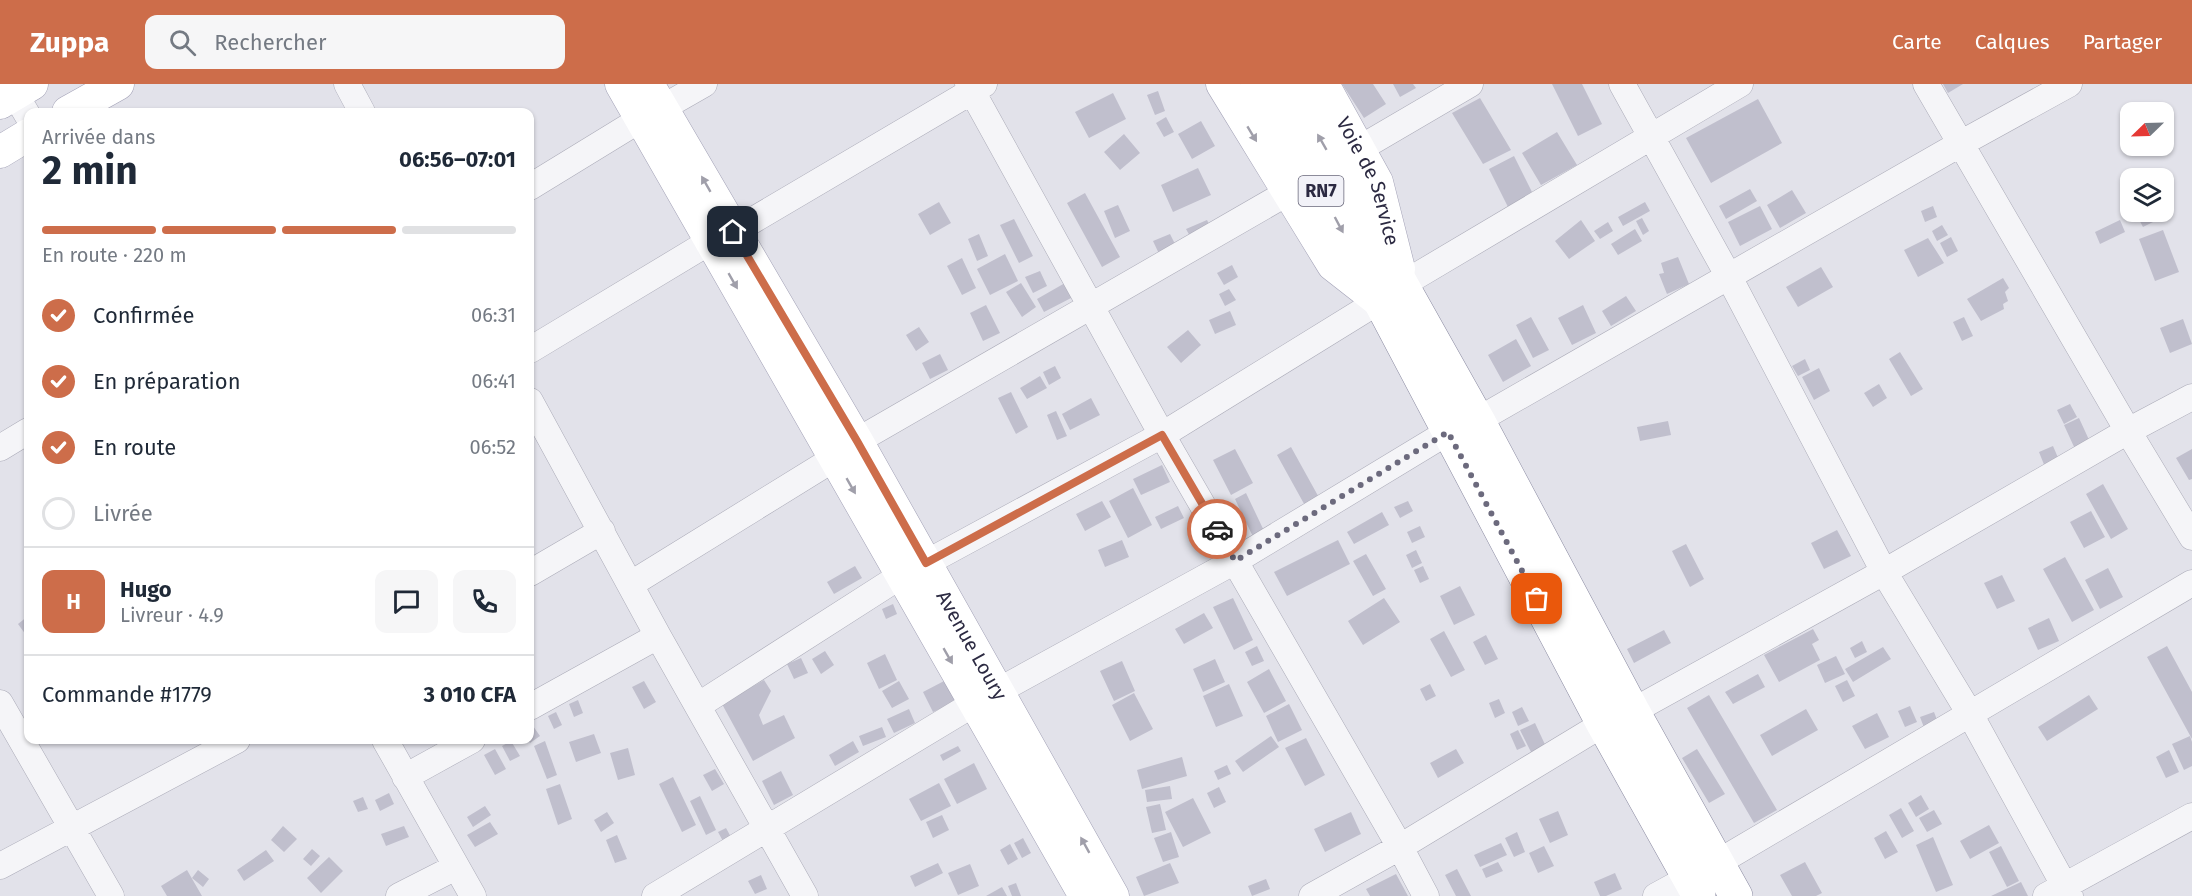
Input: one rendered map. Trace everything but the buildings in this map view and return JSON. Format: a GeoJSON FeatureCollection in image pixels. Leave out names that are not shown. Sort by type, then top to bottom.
{"type":"FeatureCollection","features":[{"type":"Feature","properties":{"kind":"highway","name":"RN7"},"geometry":{"type":"LineString","coordinates":[[1257,84],[1320,188],[1478,420],[1633,711],[1702,879]]}},
{"type":"Feature","properties":{"kind":"highway","name":"RN7"},"geometry":{"type":"LineString","coordinates":[[1289,84],[1391,293],[1448,432],[1603,724],[1702,879],[1736,896]]}},
{"type":"Feature","properties":{"kind":"main road"},"geometry":{"type":"LineString","coordinates":[[75,108],[118,84]]}},
{"type":"Feature","properties":{"kind":"main road","name":"Avenue Loury"},"geometry":{"type":"LineString","coordinates":[[621,84],[651,104],[722,237],[846,449],[986,697],[1085,896]]}},
{"type":"Feature","properties":{"kind":"main road"},"geometry":{"type":"LineString","coordinates":[[1222,84],[1333,266],[1391,293]]}},
{"type":"Feature","properties":{"kind":"main road","name":"Voie de Service"},"geometry":{"type":"LineString","coordinates":[[1323,84],[1377,182],[1391,293]]}},
{"type":"Feature","properties":{"kind":"main road"},"geometry":{"type":"LineString","coordinates":[[0,152],[24,137]]}},
{"type":"Feature","properties":{"kind":"main road","name":"Avenue Loury"},"geometry":{"type":"LineString","coordinates":[[986,697],[1113,896]]}},
{"type":"Feature","properties":{"kind":"street"},"geometry":{"type":"LineString","coordinates":[[347,84],[360,108]]}},
{"type":"Feature","properties":{"kind":"street"},"geometry":{"type":"LineString","coordinates":[[534,184],[651,104],[704,84]]}},
{"type":"Feature","properties":{"kind":"street"},"geometry":{"type":"LineString","coordinates":[[1359,149],[1470,84]]}},
{"type":"Feature","properties":{"kind":"street"},"geometry":{"type":"LineString","coordinates":[[1622,84],[1729,277],[1884,572],[1970,714],[2060,892],[2192,816]]}},
{"type":"Feature","properties":{"kind":"street"},"geometry":{"type":"LineString","coordinates":[[699,705],[914,569],[1162,435],[1391,293],[1740,84]]}},
{"type":"Feature","properties":{"kind":"street"},"geometry":{"type":"LineString","coordinates":[[1926,84],[2192,537]]}},
{"type":"Feature","properties":{"kind":"street"},"geometry":{"type":"LineString","coordinates":[[1478,420],[2069,84]]}},
{"type":"Feature","properties":{"kind":"street"},"geometry":{"type":"LineString","coordinates":[[534,348],[975,86],[1162,435],[1426,896]]}},
{"type":"Feature","properties":{"kind":"street"},"geometry":{"type":"LineString","coordinates":[[631,584],[846,449],[1287,193]]}},
{"type":"Feature","properties":{"kind":"street"},"geometry":{"type":"LineString","coordinates":[[1633,711],[2192,397]]}},
{"type":"Feature","properties":{"kind":"street"},"geometry":{"type":"LineString","coordinates":[[534,416],[602,531],[658,636],[805,896]]}},
{"type":"Feature","properties":{"kind":"street"},"geometry":{"type":"LineString","coordinates":[[655,896],[986,697],[1235,561],[1448,432]]}},
{"type":"Feature","properties":{"kind":"street"},"geometry":{"type":"LineString","coordinates":[[0,448],[24,433]]}},
{"type":"Feature","properties":{"kind":"street"},"geometry":{"type":"LineString","coordinates":[[534,571],[602,531]]}},
{"type":"Feature","properties":{"kind":"street"},"geometry":{"type":"LineString","coordinates":[[1656,896],[1702,879],[1970,714],[2192,583]]}},
{"type":"Feature","properties":{"kind":"street"},"geometry":{"type":"LineString","coordinates":[[534,705],[658,636]]}},
{"type":"Feature","properties":{"kind":"street"},"geometry":{"type":"LineString","coordinates":[[0,703],[111,896]]}},
{"type":"Feature","properties":{"kind":"street"},"geometry":{"type":"LineString","coordinates":[[1312,896],[1400,847],[1603,724]]}},
{"type":"Feature","properties":{"kind":"street"},"geometry":{"type":"LineString","coordinates":[[0,866],[229,744]]}},
{"type":"Feature","properties":{"kind":"street"},"geometry":{"type":"LineString","coordinates":[[387,744],[473,896]]}},
{"type":"Feature","properties":{"kind":"street"},"geometry":{"type":"LineString","coordinates":[[405,777],[465,744]]}},
{"type":"Feature","properties":{"kind":"street"},"geometry":{"type":"LineString","coordinates":[[399,896],[456,867]]}},
{"type":"Feature","properties":{"kind":"way so far"},"geometry":{"type":"LineString","coordinates":[[1217,529],[1235,561],[1448,432],[1537,599]]}},
{"type":"Feature","properties":{"kind":"route"},"geometry":{"type":"LineString","coordinates":[[733,232],[857,441],[926,563],[1162,435],[1217,529]]}}]}
